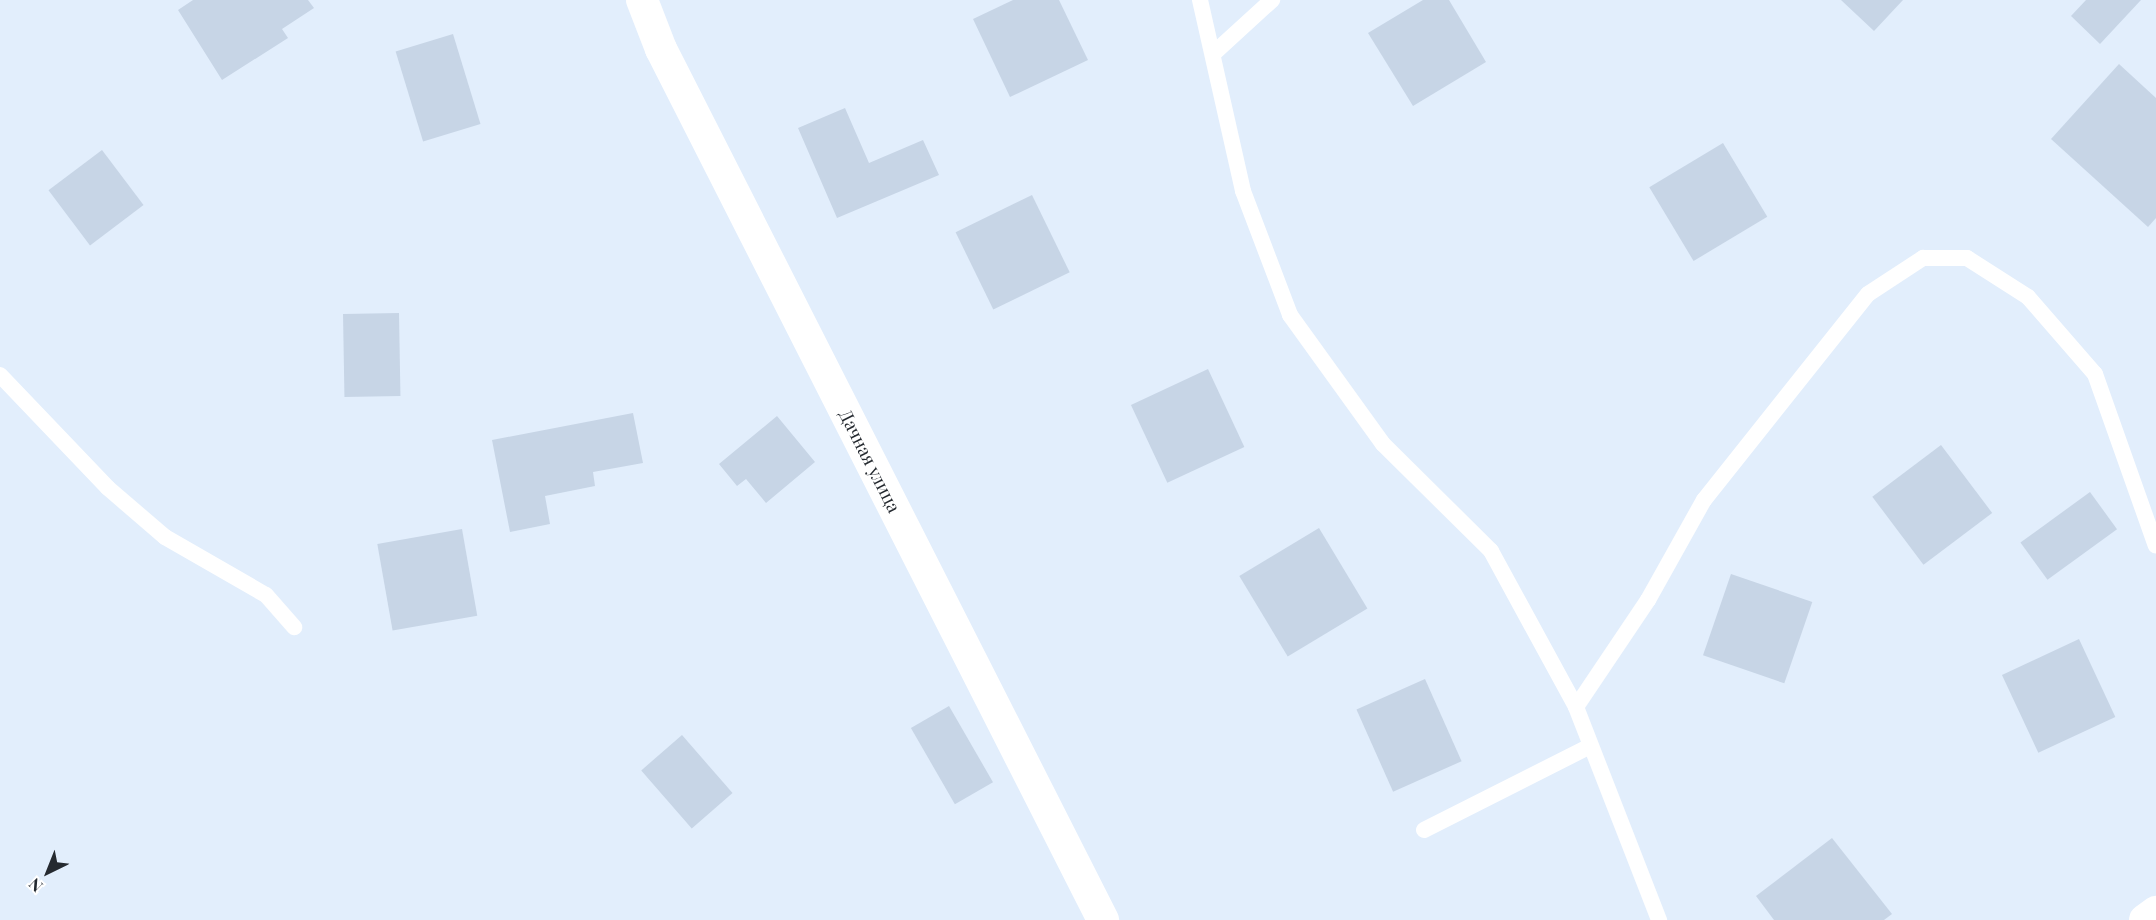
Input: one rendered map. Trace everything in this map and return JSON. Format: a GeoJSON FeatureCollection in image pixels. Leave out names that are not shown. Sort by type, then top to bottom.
{"type":"FeatureCollection","features":[{"type":"Feature","properties":{"kind":"street","name":"Дачная улица"},"geometry":{"type":"LineString","coordinates":[[642,0],[661,49],[1104,920]]}},
{"type":"Feature","properties":{"kind":"street"},"geometry":{"type":"LineString","coordinates":[[2145,920],[2156,912]]}},
{"type":"Feature","properties":{"kind":"lane"},"geometry":{"type":"LineString","coordinates":[[1200,0],[1214,53],[1242,191],[1290,315],[1383,444],[1491,551],[1576,707],[1659,920]]}},
{"type":"Feature","properties":{"kind":"lane"},"geometry":{"type":"LineString","coordinates":[[1214,53],[1272,0]]}},
{"type":"Feature","properties":{"kind":"lane"},"geometry":{"type":"LineString","coordinates":[[1576,707],[1648,600],[1704,500],[1868,294],[1923,258],[1966,258],[2028,297],[2095,374],[2156,546]]}},
{"type":"Feature","properties":{"kind":"lane"},"geometry":{"type":"LineString","coordinates":[[0,375],[116,495],[165,537],[266,595],[294,627]]}},
{"type":"Feature","properties":{"kind":"lane"},"geometry":{"type":"LineString","coordinates":[[1424,830],[1590,746]]}},
{"type":"Feature","properties":{"kind":"building"},"geometry":{"type":"Polygon","coordinates":[[[193,0],[308,0],[314,8],[282,29],[288,38],[222,80],[178,10],[193,0]]]}},
{"type":"Feature","properties":{"kind":"building"},"geometry":{"type":"Polygon","coordinates":[[[1013,0],[1059,0],[1088,60],[1010,97],[973,19],[1013,0]]]}},
{"type":"Feature","properties":{"kind":"building"},"geometry":{"type":"Polygon","coordinates":[[[1423,0],[1449,0],[1486,62],[1413,106],[1368,33],[1423,0]]]}},
{"type":"Feature","properties":{"kind":"building"},"geometry":{"type":"Polygon","coordinates":[[[1841,0],[1903,0],[1874,31],[1841,0]]]}},
{"type":"Feature","properties":{"kind":"building"},"geometry":{"type":"Polygon","coordinates":[[[2086,0],[2141,0],[2100,44],[2071,16],[2086,0]]]}},
{"type":"Feature","properties":{"kind":"building"},"geometry":{"type":"Polygon","coordinates":[[[453,34],[480,124],[423,141],[396,52],[453,34]]]}},
{"type":"Feature","properties":{"kind":"building"},"geometry":{"type":"Polygon","coordinates":[[[2119,64],[2156,98],[2156,218],[2148,227],[2051,139],[2119,64]]]}},
{"type":"Feature","properties":{"kind":"building"},"geometry":{"type":"Polygon","coordinates":[[[845,108],[869,163],[923,140],[939,175],[837,218],[798,128],[845,108]]]}},
{"type":"Feature","properties":{"kind":"building"},"geometry":{"type":"Polygon","coordinates":[[[1723,143],[1767,217],[1694,261],[1649,187],[1723,143]]]}},
{"type":"Feature","properties":{"kind":"building"},"geometry":{"type":"Polygon","coordinates":[[[102,150],[144,205],[90,245],[48,190],[102,150]]]}},
{"type":"Feature","properties":{"kind":"building"},"geometry":{"type":"Polygon","coordinates":[[[1032,195],[1070,272],[993,310],[956,232],[1032,195]]]}},
{"type":"Feature","properties":{"kind":"building"},"geometry":{"type":"Polygon","coordinates":[[[399,313],[400,396],[344,397],[343,314],[399,313]]]}},
{"type":"Feature","properties":{"kind":"building"},"geometry":{"type":"Polygon","coordinates":[[[1208,369],[1244,447],[1167,483],[1131,405],[1208,369]]]}},
{"type":"Feature","properties":{"kind":"building"},"geometry":{"type":"Polygon","coordinates":[[[633,413],[643,463],[593,472],[595,486],[545,496],[550,524],[510,532],[492,440],[633,413]]]}},
{"type":"Feature","properties":{"kind":"building"},"geometry":{"type":"Polygon","coordinates":[[[777,416],[815,462],[766,503],[746,479],[737,486],[719,464],[777,416]]]}},
{"type":"Feature","properties":{"kind":"building"},"geometry":{"type":"Polygon","coordinates":[[[1941,445],[1992,513],[1923,565],[1872,497],[1941,445]]]}},
{"type":"Feature","properties":{"kind":"building"},"geometry":{"type":"Polygon","coordinates":[[[2090,492],[2117,529],[2047,580],[2020,543],[2090,492]]]}},
{"type":"Feature","properties":{"kind":"building"},"geometry":{"type":"Polygon","coordinates":[[[1319,528],[1367,609],[1288,656],[1239,576],[1319,528]]]}},
{"type":"Feature","properties":{"kind":"building"},"geometry":{"type":"Polygon","coordinates":[[[462,529],[477,616],[393,631],[377,544],[462,529]]]}},
{"type":"Feature","properties":{"kind":"building"},"geometry":{"type":"Polygon","coordinates":[[[1731,574],[1812,602],[1784,683],[1703,655],[1731,574]]]}},
{"type":"Feature","properties":{"kind":"building"},"geometry":{"type":"Polygon","coordinates":[[[2079,639],[2115,717],[2038,753],[2002,675],[2079,639]]]}},
{"type":"Feature","properties":{"kind":"building"},"geometry":{"type":"Polygon","coordinates":[[[1425,679],[1462,761],[1393,792],[1356,710],[1425,679]]]}},
{"type":"Feature","properties":{"kind":"building"},"geometry":{"type":"Polygon","coordinates":[[[949,706],[993,782],[955,804],[911,728],[949,706]]]}},
{"type":"Feature","properties":{"kind":"building"},"geometry":{"type":"Polygon","coordinates":[[[682,735],[733,793],[692,829],[641,770],[682,735]]]}},
{"type":"Feature","properties":{"kind":"building"},"geometry":{"type":"Polygon","coordinates":[[[1832,838],[1892,914],[1884,920],[1774,920],[1756,896],[1832,838]]]}}]}
